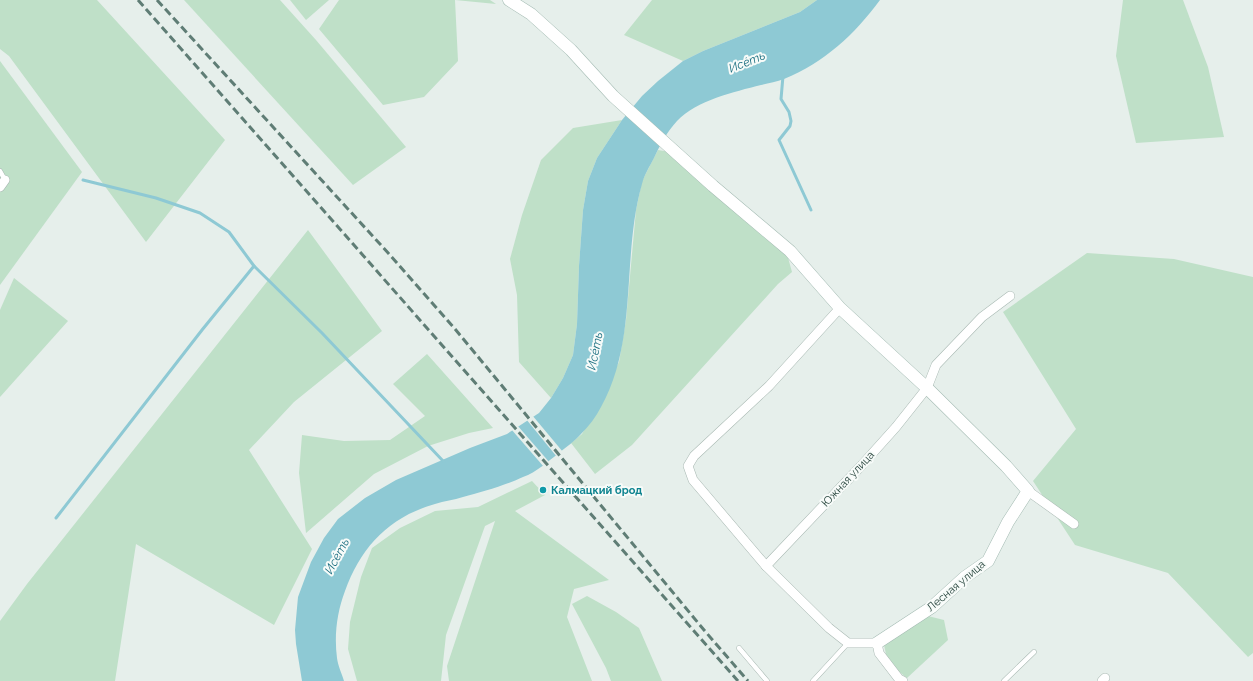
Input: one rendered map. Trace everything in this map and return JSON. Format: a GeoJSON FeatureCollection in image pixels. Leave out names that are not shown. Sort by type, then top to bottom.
{"type":"FeatureCollection","features":[{"type":"Feature","properties":{"kind":"street"},"geometry":{"type":"LineString","coordinates":[[510,1],[531,14],[571,50],[613,96],[713,186],[790,251],[840,308],[927,388],[1006,466],[1028,491],[1074,524]]}},
{"type":"Feature","properties":{"kind":"street","name":"Южная улица"},"geometry":{"type":"LineString","coordinates":[[766,566],[896,427],[927,388],[936,365],[982,317],[1010,296]]}},
{"type":"Feature","properties":{"kind":"street"},"geometry":{"type":"LineString","coordinates":[[840,308],[769,386],[694,456],[688,466],[693,480],[766,566],[829,628],[848,643],[877,644],[879,653],[899,679],[903,681]]}},
{"type":"Feature","properties":{"kind":"street","name":"Лесная улица"},"geometry":{"type":"LineString","coordinates":[[877,644],[932,607],[965,577],[988,561],[1008,522],[1028,491]]}},
{"type":"Feature","properties":{"kind":"lane"},"geometry":{"type":"LineString","coordinates":[[0,171],[2,184]]}},
{"type":"Feature","properties":{"kind":"lane"},"geometry":{"type":"LineString","coordinates":[[813,681],[848,643]]}},
{"type":"Feature","properties":{"kind":"lane"},"geometry":{"type":"LineString","coordinates":[[739,648],[767,681]]}},
{"type":"Feature","properties":{"kind":"lane"},"geometry":{"type":"LineString","coordinates":[[1004,681],[1034,652]]}},
{"type":"Feature","properties":{"kind":"green space"},"geometry":{"type":"Polygon","coordinates":[[[0,0],[97,0],[225,140],[146,242],[9,56],[0,49],[0,0]]]}},
{"type":"Feature","properties":{"kind":"green space"},"geometry":{"type":"Polygon","coordinates":[[[184,0],[280,0],[316,40],[406,147],[353,185],[184,0]]]}},
{"type":"Feature","properties":{"kind":"green space"},"geometry":{"type":"Polygon","coordinates":[[[290,0],[329,0],[306,20],[290,0]]]}},
{"type":"Feature","properties":{"kind":"green space"},"geometry":{"type":"Polygon","coordinates":[[[339,0],[455,0],[458,61],[424,97],[383,105],[319,29],[339,0]]]}},
{"type":"Feature","properties":{"kind":"green space"},"geometry":{"type":"Polygon","coordinates":[[[455,0],[490,0],[496,4],[455,0]]]}},
{"type":"Feature","properties":{"kind":"green space"},"geometry":{"type":"Polygon","coordinates":[[[652,0],[817,0],[800,12],[703,51],[683,61],[624,35],[652,0]]]}},
{"type":"Feature","properties":{"kind":"green space"},"geometry":{"type":"Polygon","coordinates":[[[1123,0],[1183,0],[1208,67],[1224,137],[1136,143],[1116,56],[1123,0]]]}},
{"type":"Feature","properties":{"kind":"green space"},"geometry":{"type":"Polygon","coordinates":[[[0,61],[82,172],[0,285],[0,61]]]}},
{"type":"Feature","properties":{"kind":"green space"},"geometry":{"type":"Polygon","coordinates":[[[622,120],[597,158],[588,181],[583,210],[577,324],[573,355],[563,378],[551,398],[519,362],[517,295],[510,259],[522,215],[541,160],[573,128],[622,120]]]}},
{"type":"Feature","properties":{"kind":"green space"},"geometry":{"type":"Polygon","coordinates":[[[658,150],[676,153],[787,254],[792,272],[778,284],[632,445],[595,474],[571,443],[582,434],[619,362],[626,320],[636,210],[642,181],[658,150]]]}},
{"type":"Feature","properties":{"kind":"green space"},"geometry":{"type":"Polygon","coordinates":[[[308,230],[382,331],[294,402],[249,450],[312,549],[274,625],[136,544],[115,681],[0,681],[0,621],[27,584],[308,230]]]}},
{"type":"Feature","properties":{"kind":"green space"},"geometry":{"type":"Polygon","coordinates":[[[1087,253],[1174,259],[1253,277],[1253,653],[1248,657],[1168,573],[1075,545],[1033,481],[1076,429],[1003,312],[1087,253]]]}},
{"type":"Feature","properties":{"kind":"green space"},"geometry":{"type":"Polygon","coordinates":[[[14,278],[68,321],[0,397],[0,310],[14,278]]]}},
{"type":"Feature","properties":{"kind":"green space"},"geometry":{"type":"Polygon","coordinates":[[[427,354],[493,428],[469,433],[428,446],[374,474],[306,533],[299,473],[302,435],[344,441],[390,440],[425,416],[393,384],[427,354]]]}},
{"type":"Feature","properties":{"kind":"green space"},"geometry":{"type":"Polygon","coordinates":[[[532,481],[545,495],[515,511],[609,580],[574,589],[567,617],[592,681],[449,681],[447,666],[495,521],[485,526],[446,635],[441,681],[357,681],[348,649],[350,622],[361,577],[372,548],[400,528],[435,511],[478,507],[532,481]]]}},
{"type":"Feature","properties":{"kind":"green space"},"geometry":{"type":"Polygon","coordinates":[[[587,596],[616,612],[639,628],[662,681],[611,681],[606,668],[572,604],[587,596]]]}},
{"type":"Feature","properties":{"kind":"green space"},"geometry":{"type":"Polygon","coordinates":[[[928,616],[944,620],[948,640],[907,678],[888,663],[884,645],[928,616]]]}},
{"type":"Feature","properties":{"kind":"water","name":"Исе́ть"},"geometry":{"type":"Polygon","coordinates":[[[817,0],[880,0],[860,25],[826,56],[799,72],[781,80],[728,94],[705,102],[685,114],[677,121],[661,143],[644,177],[636,212],[632,240],[625,326],[620,354],[613,381],[601,407],[592,421],[573,442],[533,472],[493,488],[438,503],[419,510],[404,517],[379,536],[359,561],[345,591],[340,607],[336,632],[336,649],[338,664],[344,681],[302,681],[295,630],[298,597],[311,562],[324,538],[338,519],[365,498],[396,480],[470,448],[507,434],[539,413],[551,398],[563,378],[573,355],[577,324],[583,210],[588,181],[597,158],[622,120],[642,96],[683,61],[703,51],[800,12],[817,0]]]}},
{"type":"Feature","properties":{"kind":"pier"},"geometry":{"type":"Polygon","coordinates":[[[532,415],[563,452],[557,457],[526,419],[532,415]]]}},
{"type":"Feature","properties":{"kind":"pier"},"geometry":{"type":"Polygon","coordinates":[[[517,425],[550,463],[544,467],[511,429],[517,425]]]}},
{"type":"Feature","properties":{"kind":"waterway"},"geometry":{"type":"LineString","coordinates":[[783,76],[781,99],[789,112],[791,121],[790,126],[779,140],[811,210]]}},
{"type":"Feature","properties":{"kind":"waterway"},"geometry":{"type":"LineString","coordinates":[[56,518],[202,330],[254,266],[229,232],[200,213],[156,198],[83,180]]}},
{"type":"Feature","properties":{"kind":"waterway"},"geometry":{"type":"LineString","coordinates":[[254,266],[322,333],[444,462]]}},
{"type":"Feature","properties":{"kind":"railway"},"geometry":{"type":"LineString","coordinates":[[138,0],[738,681]]}},
{"type":"Feature","properties":{"kind":"railway"},"geometry":{"type":"LineString","coordinates":[[157,0],[390,255],[455,329],[748,681]]}},
{"type":"Feature","properties":{"kind":"place","name":"Калмацкий брод"},"geometry":{"type":"Point","coordinates":[543,490]}}]}
